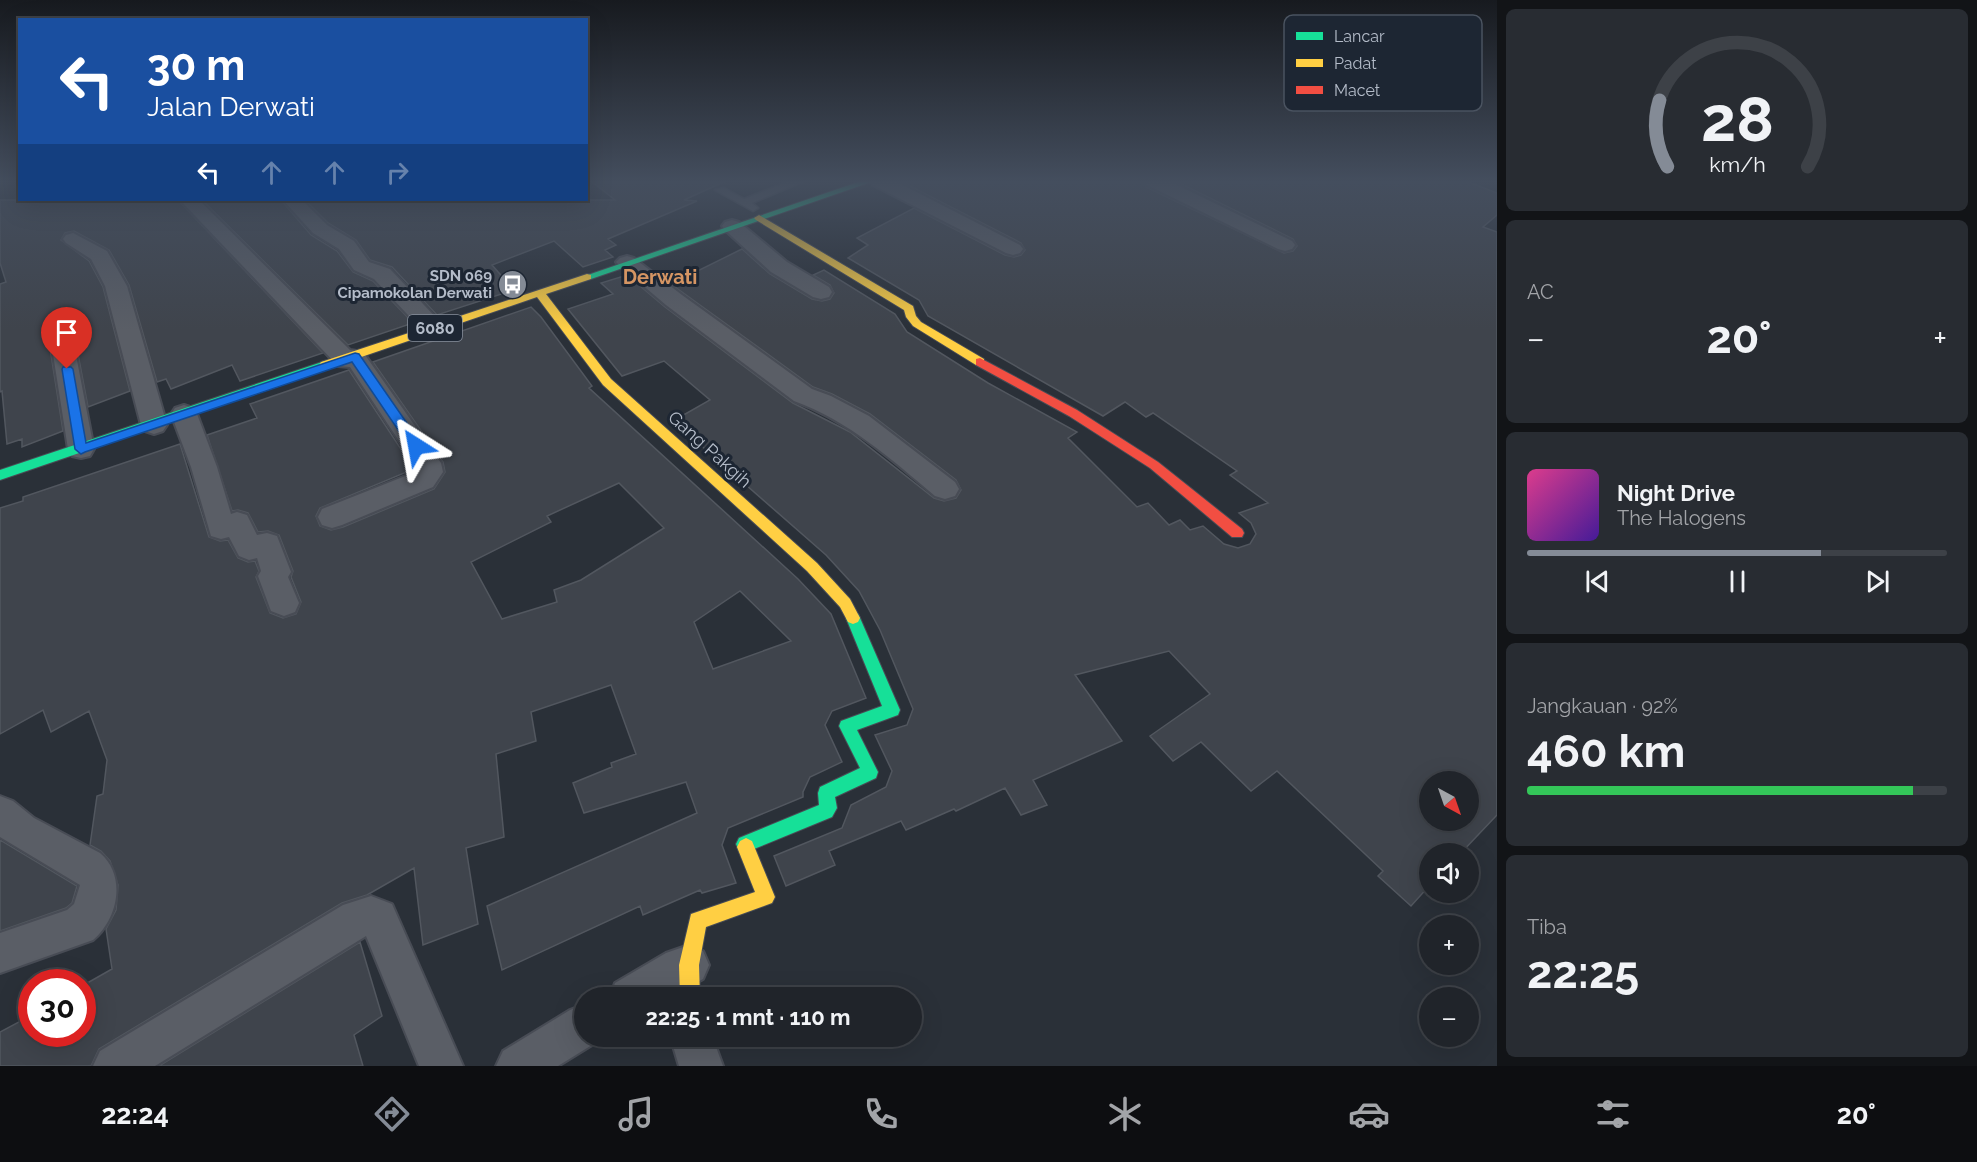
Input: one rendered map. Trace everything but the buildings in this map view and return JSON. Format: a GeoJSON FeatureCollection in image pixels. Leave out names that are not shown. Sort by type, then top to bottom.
{"type":"FeatureCollection","features":[{"type":"Feature","properties":{"kind":"street"},"geometry":{"type":"LineString","coordinates":[[220,231],[350,358],[428,463],[430,471],[423,480],[332,517]]}},
{"type":"Feature","properties":{"kind":"street"},"geometry":{"type":"LineString","coordinates":[[323,231],[347,245],[362,266],[382,274],[434,328]]}},
{"type":"Feature","properties":{"kind":"street","name":"6080"},"geometry":{"type":"LineString","coordinates":[[0,475],[350,358],[718,231]]}},
{"type":"Feature","properties":{"kind":"street"},"geometry":{"type":"LineString","coordinates":[[737,231],[779,267],[821,292]]}},
{"type":"Feature","properties":{"kind":"street"},"geometry":{"type":"LineString","coordinates":[[785,231],[909,308],[911,317],[917,324],[999,374],[1073,412],[1154,465],[1237,533]]}},
{"type":"Feature","properties":{"kind":"street"},"geometry":{"type":"LineString","coordinates":[[977,231],[1012,249]]}},
{"type":"Feature","properties":{"kind":"street"},"geometry":{"type":"LineString","coordinates":[[1256,231],[1285,245]]}},
{"type":"Feature","properties":{"kind":"street"},"geometry":{"type":"LineString","coordinates":[[73,240],[100,255],[116,286],[154,424]]}},
{"type":"Feature","properties":{"kind":"street"},"geometry":{"type":"LineString","coordinates":[[627,262],[674,300],[803,395],[820,400],[871,431],[945,489]]}},
{"type":"Feature","properties":{"kind":"street","name":"Gang Pakgih"},"geometry":{"type":"LineString","coordinates":[[539,292],[606,382],[678,444],[812,567],[845,603],[860,631],[892,710],[847,726],[870,772],[825,793],[828,808],[826,810],[745,844],[766,897],[702,918],[695,927],[690,981]]}},
{"type":"Feature","properties":{"kind":"street"},"geometry":{"type":"LineString","coordinates":[[60,329],[81,449]]}},
{"type":"Feature","properties":{"kind":"street"},"geometry":{"type":"LineString","coordinates":[[184,414],[204,467],[221,528],[237,523],[249,548],[267,544],[276,572],[273,576],[284,603]]}},
{"type":"Feature","properties":{"kind":"street"},"geometry":{"type":"LineString","coordinates":[[0,814],[21,831],[87,866],[96,874],[99,883],[91,916],[79,926],[0,953]]}},
{"type":"Feature","properties":{"kind":"street"},"geometry":{"type":"LineString","coordinates":[[115,1066],[357,919],[371,915],[378,918],[441,1066]]}},
{"type":"Feature","properties":{"kind":"street"},"geometry":{"type":"LineString","coordinates":[[648,987],[680,967],[690,981]]}},
{"type":"Feature","properties":{"kind":"street"},"geometry":{"type":"LineString","coordinates":[[519,1066],[574,1032]]}},
{"type":"Feature","properties":{"kind":"street"},"geometry":{"type":"LineString","coordinates":[[693,1047],[701,1066]]}},
{"type":"Feature","properties":{"kind":"traffic: fast"},"geometry":{"type":"LineString","coordinates":[[587,277],[723,231]]}},
{"type":"Feature","properties":{"kind":"traffic: fast"},"geometry":{"type":"LineString","coordinates":[[0,475],[325,365]]}},
{"type":"Feature","properties":{"kind":"traffic: fast"},"geometry":{"type":"LineString","coordinates":[[746,847],[745,844],[826,811],[828,808],[826,793],[870,772],[847,726],[892,710],[853,618]]}},
{"type":"Feature","properties":{"kind":"traffic: slow"},"geometry":{"type":"LineString","coordinates":[[780,231],[909,308],[911,317],[917,324],[980,362]]}},
{"type":"Feature","properties":{"kind":"traffic: slow"},"geometry":{"type":"LineString","coordinates":[[325,365],[587,277]]}},
{"type":"Feature","properties":{"kind":"traffic: slow"},"geometry":{"type":"LineString","coordinates":[[539,292],[607,382],[812,567],[845,603],[853,618]]}},
{"type":"Feature","properties":{"kind":"traffic: slow"},"geometry":{"type":"LineString","coordinates":[[690,987],[689,965],[698,921],[766,897],[746,847]]}},
{"type":"Feature","properties":{"kind":"traffic: jam"},"geometry":{"type":"LineString","coordinates":[[980,362],[1073,413],[1154,465],[1237,533]]}},
{"type":"Feature","properties":{"kind":"place","name":"SDN 069 Cipamokolan Derwati"},"geometry":{"type":"Point","coordinates":[513,285]}},
{"type":"Feature","properties":{"kind":"district","name":"Derwati"},"geometry":{"type":"Point","coordinates":[660,277]}},
{"type":"Feature","properties":{"kind":"route"},"geometry":{"type":"LineString","coordinates":[[67,369],[81,449],[355,357],[416,446]]}}]}
